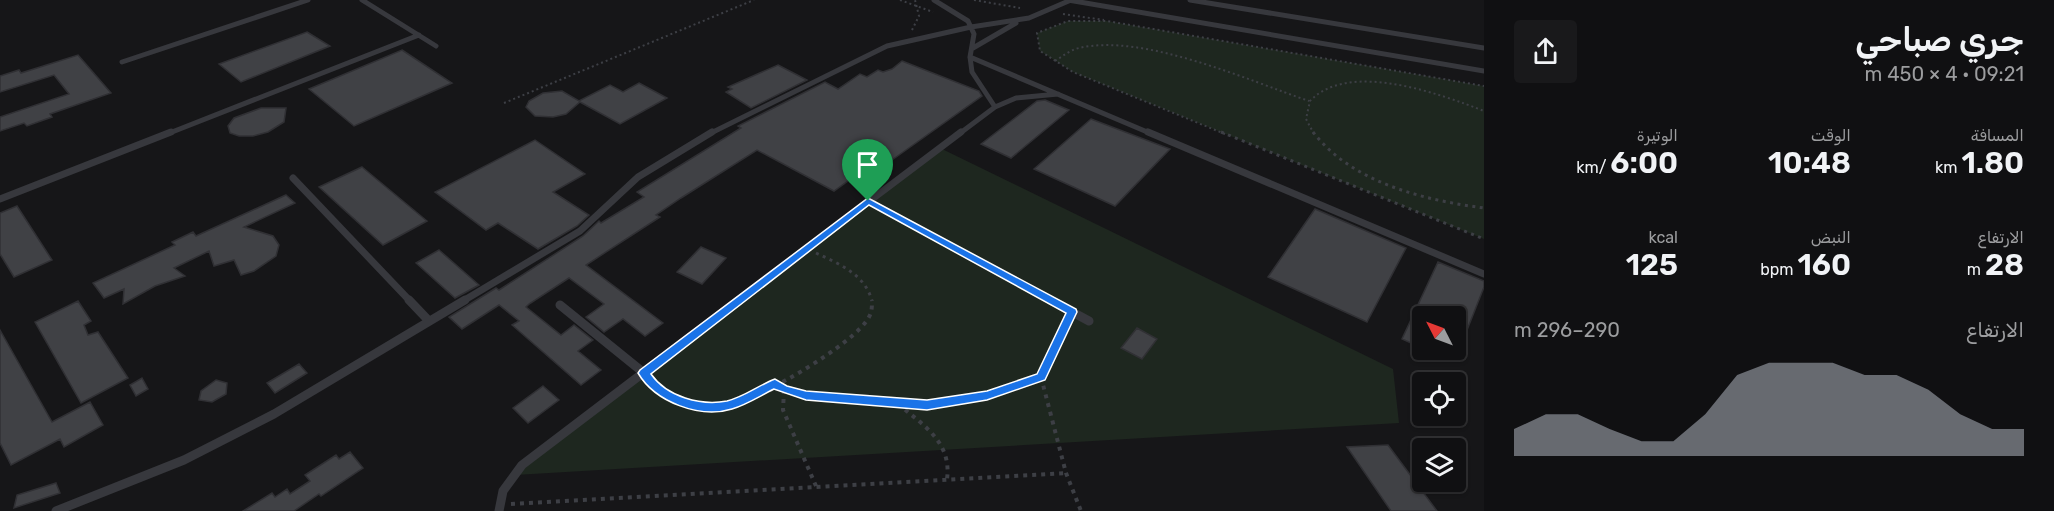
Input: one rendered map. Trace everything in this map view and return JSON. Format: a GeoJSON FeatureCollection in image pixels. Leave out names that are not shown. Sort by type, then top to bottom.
{"type":"FeatureCollection","features":[{"type":"Feature","properties":{"kind":"lane"},"geometry":{"type":"LineString","coordinates":[[122,62],[308,0]]}},
{"type":"Feature","properties":{"kind":"lane"},"geometry":{"type":"LineString","coordinates":[[362,0],[436,46]]}},
{"type":"Feature","properties":{"kind":"lane"},"geometry":{"type":"LineString","coordinates":[[934,0],[962,16],[971,27],[972,72],[995,107]]}},
{"type":"Feature","properties":{"kind":"lane"},"geometry":{"type":"LineString","coordinates":[[56,511],[135,481],[230,437],[580,231],[638,177],[680,149],[897,43],[971,27],[1021,20],[1046,12],[1070,0],[1484,71]]}},
{"type":"Feature","properties":{"kind":"lane"},"geometry":{"type":"LineString","coordinates":[[1190,0],[1484,48]]}},
{"type":"Feature","properties":{"kind":"lane"},"geometry":{"type":"LineString","coordinates":[[973,48],[1021,20]]}},
{"type":"Feature","properties":{"kind":"lane"},"geometry":{"type":"LineString","coordinates":[[0,199],[419,35]]}},
{"type":"Feature","properties":{"kind":"lane"},"geometry":{"type":"LineString","coordinates":[[970,57],[1484,274]]}},
{"type":"Feature","properties":{"kind":"lane"},"geometry":{"type":"LineString","coordinates":[[500,508],[503,491],[522,465],[868,201],[995,107],[1016,98],[1058,94]]}},
{"type":"Feature","properties":{"kind":"lane"},"geometry":{"type":"LineString","coordinates":[[293,178],[429,321]]}},
{"type":"Feature","properties":{"kind":"lane"},"geometry":{"type":"LineString","coordinates":[[868,201],[1089,321]]}},
{"type":"Feature","properties":{"kind":"lane"},"geometry":{"type":"LineString","coordinates":[[560,305],[644,373]]}},
{"type":"Feature","properties":{"kind":"path"},"geometry":{"type":"LineString","coordinates":[[504,103],[754,0]]}},
{"type":"Feature","properties":{"kind":"path"},"geometry":{"type":"LineString","coordinates":[[897,43],[916,26],[919,16],[915,0]]}},
{"type":"Feature","properties":{"kind":"path"},"geometry":{"type":"LineString","coordinates":[[974,0],[1198,35],[1484,85]]}},
{"type":"Feature","properties":{"kind":"path"},"geometry":{"type":"LineString","coordinates":[[1484,85],[1107,21],[1068,21],[1037,33],[1040,51],[1073,72],[1484,239]]}},
{"type":"Feature","properties":{"kind":"path"},"geometry":{"type":"LineString","coordinates":[[1055,61],[1078,48],[1111,45],[1147,49],[1310,101]]}},
{"type":"Feature","properties":{"kind":"path"},"geometry":{"type":"LineString","coordinates":[[1484,111],[1450,98],[1413,88],[1378,83],[1347,84],[1324,90],[1310,101],[1305,116],[1313,134],[1333,153],[1362,173],[1401,190],[1442,202],[1484,208]]}},
{"type":"Feature","properties":{"kind":"path"},"geometry":{"type":"LineString","coordinates":[[644,373],[657,389],[669,397],[698,406],[729,405],[775,384],[825,355],[858,330],[868,321],[873,299],[860,279],[807,248]]}},
{"type":"Feature","properties":{"kind":"path"},"geometry":{"type":"LineString","coordinates":[[1072,312],[1041,377],[1066,473],[1081,511]]}},
{"type":"Feature","properties":{"kind":"path"},"geometry":{"type":"LineString","coordinates":[[775,384],[784,390],[806,396],[898,403],[948,403],[1006,391],[1041,377]]}},
{"type":"Feature","properties":{"kind":"path"},"geometry":{"type":"LineString","coordinates":[[784,390],[783,410],[816,486]]}},
{"type":"Feature","properties":{"kind":"path"},"geometry":{"type":"LineString","coordinates":[[898,403],[934,434],[947,451],[950,470],[947,479]]}},
{"type":"Feature","properties":{"kind":"path"},"geometry":{"type":"LineString","coordinates":[[500,508],[816,486],[1066,473]]}},
{"type":"Feature","properties":{"kind":"shaded area"},"geometry":{"type":"Polygon","coordinates":[[[1068,21],[1107,21],[1484,86],[1484,239],[1073,72],[1040,51],[1037,33],[1068,21]]]}},
{"type":"Feature","properties":{"kind":"shaded area"},"geometry":{"type":"Polygon","coordinates":[[[940,148],[1393,369],[1399,423],[515,475],[940,148]]]}},
{"type":"Feature","properties":{"kind":"building"},"geometry":{"type":"Polygon","coordinates":[[[307,32],[330,46],[241,82],[219,64],[307,32]]]}},
{"type":"Feature","properties":{"kind":"building"},"geometry":{"type":"Polygon","coordinates":[[[402,50],[452,83],[354,126],[309,89],[402,50]]]}},
{"type":"Feature","properties":{"kind":"building"},"geometry":{"type":"Polygon","coordinates":[[[78,55],[111,93],[50,114],[52,117],[27,126],[24,123],[0,131],[0,117],[69,94],[54,75],[0,92],[0,76],[19,70],[21,73],[78,55]]]}},
{"type":"Feature","properties":{"kind":"building"},"geometry":{"type":"Polygon","coordinates":[[[902,61],[979,91],[982,96],[875,172],[866,168],[834,191],[757,150],[681,198],[656,215],[660,217],[586,265],[663,323],[645,336],[623,319],[604,332],[586,317],[604,304],[569,278],[526,307],[561,335],[574,325],[593,340],[578,351],[601,370],[581,385],[512,325],[519,321],[499,305],[462,329],[449,317],[496,288],[499,290],[583,236],[599,221],[601,223],[644,197],[637,192],[741,128],[738,126],[825,82],[838,89],[860,74],[867,77],[878,70],[883,72],[892,69],[902,61]]]}},
{"type":"Feature","properties":{"kind":"building"},"geometry":{"type":"Polygon","coordinates":[[[778,65],[807,80],[751,108],[726,92],[732,89],[728,87],[778,65]]]}},
{"type":"Feature","properties":{"kind":"building"},"geometry":{"type":"Polygon","coordinates":[[[639,83],[667,98],[620,124],[580,102],[566,114],[553,117],[535,116],[526,107],[529,101],[543,93],[562,91],[579,101],[610,85],[623,92],[639,83]]]}},
{"type":"Feature","properties":{"kind":"building"},"geometry":{"type":"Polygon","coordinates":[[[1045,100],[1069,110],[1011,158],[981,144],[1037,101],[1045,100]]]}},
{"type":"Feature","properties":{"kind":"building"},"geometry":{"type":"Polygon","coordinates":[[[261,108],[286,108],[284,122],[268,132],[253,136],[239,136],[230,133],[228,126],[234,118],[261,108]]]}},
{"type":"Feature","properties":{"kind":"building"},"geometry":{"type":"Polygon","coordinates":[[[1091,119],[1170,149],[1115,206],[1034,169],[1091,119]]]}},
{"type":"Feature","properties":{"kind":"building"},"geometry":{"type":"Polygon","coordinates":[[[535,140],[585,174],[553,192],[589,215],[577,226],[538,249],[498,223],[486,230],[435,192],[535,140]]]}},
{"type":"Feature","properties":{"kind":"building"},"geometry":{"type":"Polygon","coordinates":[[[362,167],[427,221],[383,245],[319,187],[362,167]]]}},
{"type":"Feature","properties":{"kind":"building"},"geometry":{"type":"Polygon","coordinates":[[[286,195],[295,203],[244,227],[273,236],[279,245],[276,256],[254,271],[241,275],[234,260],[214,266],[209,251],[174,268],[185,276],[155,286],[123,304],[124,289],[104,298],[93,283],[175,245],[172,242],[193,232],[196,236],[286,195]]]}},
{"type":"Feature","properties":{"kind":"building"},"geometry":{"type":"Polygon","coordinates":[[[17,206],[52,260],[14,277],[0,254],[0,213],[17,206]]]}},
{"type":"Feature","properties":{"kind":"building"},"geometry":{"type":"Polygon","coordinates":[[[1315,209],[1406,248],[1367,322],[1268,277],[1315,209]]]}},
{"type":"Feature","properties":{"kind":"building"},"geometry":{"type":"Polygon","coordinates":[[[701,247],[726,258],[702,284],[677,272],[701,247]]]}},
{"type":"Feature","properties":{"kind":"building"},"geometry":{"type":"Polygon","coordinates":[[[439,250],[479,285],[455,298],[416,263],[439,250]]]}},
{"type":"Feature","properties":{"kind":"building"},"geometry":{"type":"Polygon","coordinates":[[[1438,262],[1484,281],[1484,287],[1466,333],[1466,306],[1417,306],[1438,262]]]}},
{"type":"Feature","properties":{"kind":"building"},"geometry":{"type":"Polygon","coordinates":[[[78,301],[91,321],[84,325],[88,335],[98,332],[128,378],[81,403],[35,322],[78,301]]]}},
{"type":"Feature","properties":{"kind":"building"},"geometry":{"type":"Polygon","coordinates":[[[1412,318],[1412,344],[1402,339],[1412,318]]]}},
{"type":"Feature","properties":{"kind":"building"},"geometry":{"type":"Polygon","coordinates":[[[1137,328],[1157,339],[1142,359],[1121,348],[1137,328]]]}},
{"type":"Feature","properties":{"kind":"building"},"geometry":{"type":"Polygon","coordinates":[[[0,330],[52,422],[90,402],[103,425],[64,447],[60,439],[11,465],[0,443],[0,330]]]}},
{"type":"Feature","properties":{"kind":"building"},"geometry":{"type":"Polygon","coordinates":[[[299,364],[307,373],[275,393],[267,383],[299,364]]]}},
{"type":"Feature","properties":{"kind":"building"},"geometry":{"type":"Polygon","coordinates":[[[142,378],[148,389],[136,396],[130,385],[142,378]]]}},
{"type":"Feature","properties":{"kind":"building"},"geometry":{"type":"Polygon","coordinates":[[[216,380],[227,383],[226,394],[212,402],[199,400],[201,391],[216,380]]]}},
{"type":"Feature","properties":{"kind":"building"},"geometry":{"type":"Polygon","coordinates":[[[543,386],[559,400],[528,423],[513,408],[543,386]]]}},
{"type":"Feature","properties":{"kind":"building"},"geometry":{"type":"Polygon","coordinates":[[[1388,445],[1412,477],[1412,492],[1423,492],[1437,511],[1391,511],[1347,447],[1388,445]]]}},
{"type":"Feature","properties":{"kind":"building"},"geometry":{"type":"Polygon","coordinates":[[[350,452],[363,468],[294,511],[243,511],[272,493],[275,497],[287,489],[290,494],[310,481],[305,475],[336,455],[339,459],[350,452]]]}},
{"type":"Feature","properties":{"kind":"building"},"geometry":{"type":"Polygon","coordinates":[[[56,483],[60,493],[14,508],[17,495],[56,483]]]}},
{"type":"Feature","properties":{"kind":"route"},"geometry":{"type":"LineString","coordinates":[[868,201],[1072,312],[1041,377],[1006,391],[927,405],[846,397],[806,396],[784,390],[775,384],[729,405],[698,406],[669,397],[650,381],[644,373],[868,201]]}}]}
